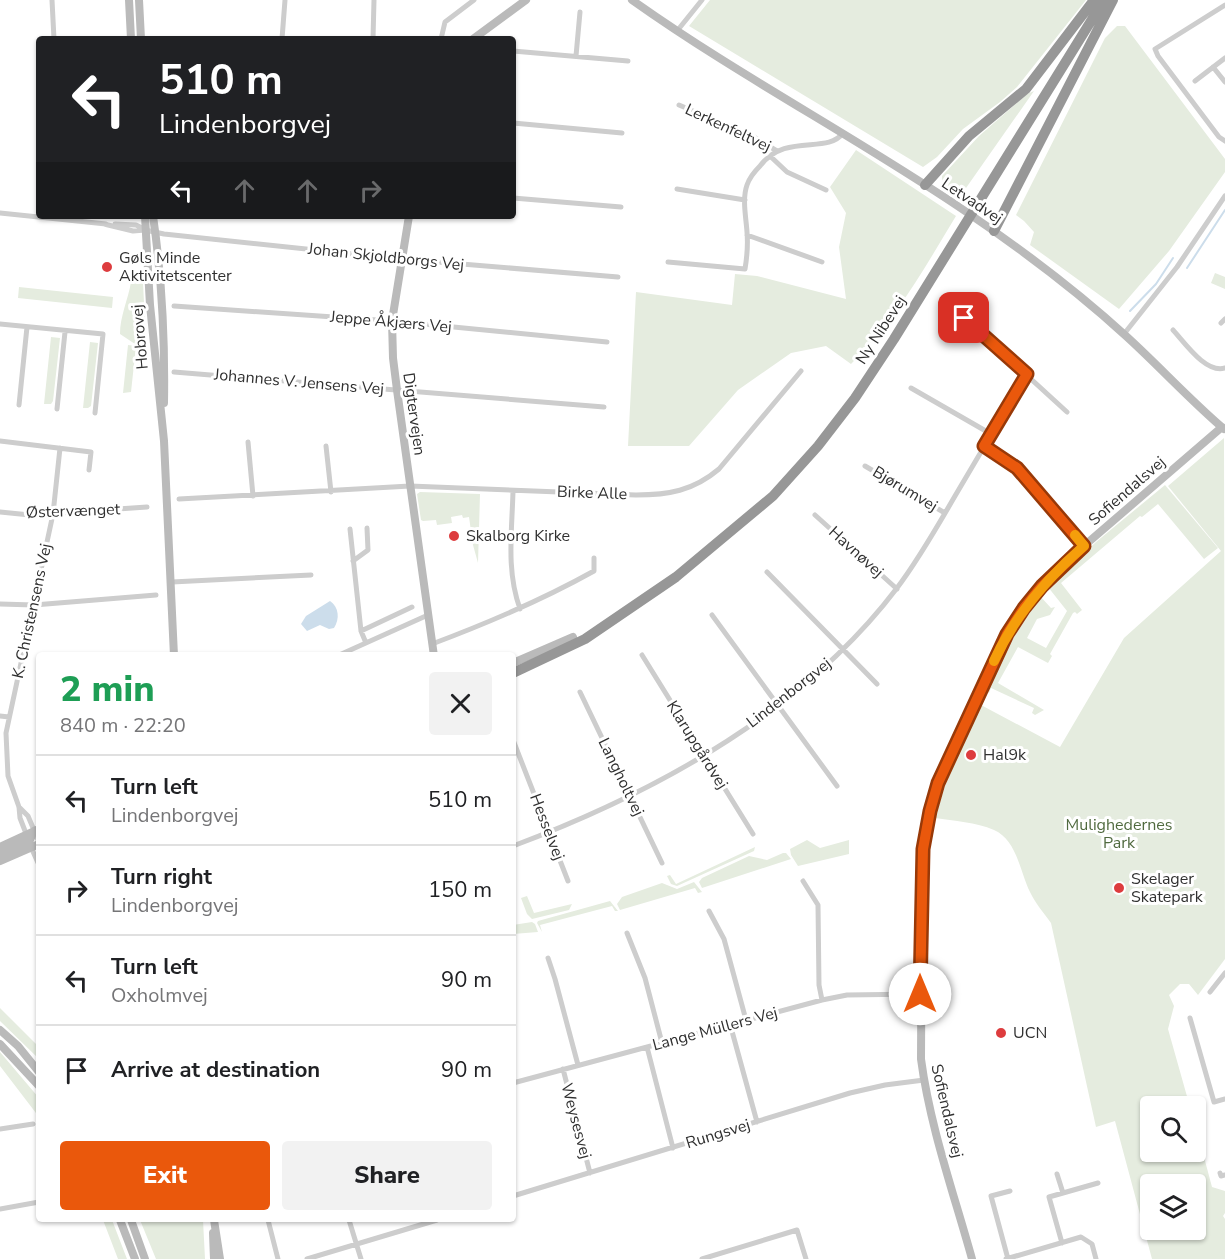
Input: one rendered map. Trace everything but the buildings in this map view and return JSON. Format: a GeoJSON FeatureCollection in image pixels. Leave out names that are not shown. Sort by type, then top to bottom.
{"type":"FeatureCollection","features":[{"type":"Feature","properties":{"kind":"highway"},"geometry":{"type":"LineString","coordinates":[[925,184],[969,136],[1026,89],[1094,0]]}},
{"type":"Feature","properties":{"kind":"highway","name":"Ny Nibevej"},"geometry":{"type":"LineString","coordinates":[[516,672],[585,639],[657,591],[702,557],[773,496],[803,463],[855,398],[894,339],[1104,0]]}},
{"type":"Feature","properties":{"kind":"highway"},"geometry":{"type":"LineString","coordinates":[[994,231],[1113,0]]}},
{"type":"Feature","properties":{"kind":"highway","name":"Ny Nibevej"},"geometry":{"type":"LineString","coordinates":[[573,637],[616,618]]}},
{"type":"Feature","properties":{"kind":"street"},"geometry":{"type":"LineString","coordinates":[[52,0],[54,36]]}},
{"type":"Feature","properties":{"kind":"street"},"geometry":{"type":"LineString","coordinates":[[129,0],[131,36]]}},
{"type":"Feature","properties":{"kind":"street"},"geometry":{"type":"LineString","coordinates":[[139,0],[141,36]]}},
{"type":"Feature","properties":{"kind":"street"},"geometry":{"type":"LineString","coordinates":[[282,36],[285,0]]}},
{"type":"Feature","properties":{"kind":"street"},"geometry":{"type":"LineString","coordinates":[[373,36],[374,0]]}},
{"type":"Feature","properties":{"kind":"street"},"geometry":{"type":"LineString","coordinates":[[442,36],[445,22],[474,0]]}},
{"type":"Feature","properties":{"kind":"street"},"geometry":{"type":"LineString","coordinates":[[480,36],[526,0]]}},
{"type":"Feature","properties":{"kind":"street","name":"Letvadvej"},"geometry":{"type":"LineString","coordinates":[[632,0],[677,31],[925,184],[994,231],[1074,292],[1124,334],[1223,425]]}},
{"type":"Feature","properties":{"kind":"street"},"geometry":{"type":"LineString","coordinates":[[677,31],[702,0]]}},
{"type":"Feature","properties":{"kind":"street"},"geometry":{"type":"LineString","coordinates":[[1225,5],[1157,46],[1155,52],[1219,137],[1225,141]]}},
{"type":"Feature","properties":{"kind":"street"},"geometry":{"type":"LineString","coordinates":[[576,56],[580,12]]}},
{"type":"Feature","properties":{"kind":"street"},"geometry":{"type":"LineString","coordinates":[[516,51],[628,61]]}},
{"type":"Feature","properties":{"kind":"street"},"geometry":{"type":"LineString","coordinates":[[1195,81],[1225,58]]}},
{"type":"Feature","properties":{"kind":"street"},"geometry":{"type":"LineString","coordinates":[[1214,67],[1225,82]]}},
{"type":"Feature","properties":{"kind":"street","name":"Lerkenfeltvej"},"geometry":{"type":"LineString","coordinates":[[679,105],[754,137],[777,151]]}},
{"type":"Feature","properties":{"kind":"street"},"geometry":{"type":"LineString","coordinates":[[516,123],[622,133]]}},
{"type":"Feature","properties":{"kind":"street","name":"Lerkenfeltvej"},"geometry":{"type":"LineString","coordinates":[[668,262],[745,269],[747,185],[762,163],[777,151],[800,144],[829,143],[836,141],[843,133]]}},
{"type":"Feature","properties":{"kind":"street","name":"Lerkenfeltvej"},"geometry":{"type":"LineString","coordinates":[[770,156],[787,172],[825,190]]}},
{"type":"Feature","properties":{"kind":"street"},"geometry":{"type":"LineString","coordinates":[[677,189],[745,200]]}},
{"type":"Feature","properties":{"kind":"street"},"geometry":{"type":"LineString","coordinates":[[1124,334],[1177,267],[1225,196]]}},
{"type":"Feature","properties":{"kind":"street"},"geometry":{"type":"LineString","coordinates":[[516,198],[621,207]]}},
{"type":"Feature","properties":{"kind":"street"},"geometry":{"type":"LineString","coordinates":[[0,213],[36,216]]}},
{"type":"Feature","properties":{"kind":"street"},"geometry":{"type":"LineString","coordinates":[[67,219],[136,225],[155,232]]}},
{"type":"Feature","properties":{"kind":"street","name":"Hobrovej"},"geometry":{"type":"LineString","coordinates":[[145,219],[150,305],[164,441],[176,652]]}},
{"type":"Feature","properties":{"kind":"street","name":"Hobrovej"},"geometry":{"type":"LineString","coordinates":[[153,219],[165,355],[164,441]]}},
{"type":"Feature","properties":{"kind":"street","name":"Digtervejen"},"geometry":{"type":"LineString","coordinates":[[409,219],[392,321],[393,358],[433,652]]}},
{"type":"Feature","properties":{"kind":"street","name":"Johan Skjoldborgs Vej"},"geometry":{"type":"LineString","coordinates":[[155,232],[402,260],[618,277]]}},
{"type":"Feature","properties":{"kind":"street"},"geometry":{"type":"LineString","coordinates":[[747,235],[822,262]]}},
{"type":"Feature","properties":{"kind":"street","name":"Jeppe Åkjærs Vej"},"geometry":{"type":"LineString","coordinates":[[174,306],[392,321],[607,342]]}},
{"type":"Feature","properties":{"kind":"street"},"geometry":{"type":"LineString","coordinates":[[964,318],[1067,411]]}},
{"type":"Feature","properties":{"kind":"street"},"geometry":{"type":"LineString","coordinates":[[0,324],[103,334],[94,413]]}},
{"type":"Feature","properties":{"kind":"street"},"geometry":{"type":"LineString","coordinates":[[19,405],[27,327]]}},
{"type":"Feature","properties":{"kind":"street"},"geometry":{"type":"LineString","coordinates":[[1173,330],[1208,367],[1219,370],[1225,368]]}},
{"type":"Feature","properties":{"kind":"street"},"geometry":{"type":"LineString","coordinates":[[57,409],[65,332]]}},
{"type":"Feature","properties":{"kind":"street","name":"Birke Alle"},"geometry":{"type":"LineString","coordinates":[[179,500],[410,486],[666,494],[693,487],[719,470],[801,371]]}},
{"type":"Feature","properties":{"kind":"street","name":"Johannes V. Jensens Vej"},"geometry":{"type":"LineString","coordinates":[[174,372],[604,407]]}},
{"type":"Feature","properties":{"kind":"street","name":"Lindenborgvej"},"geometry":{"type":"LineString","coordinates":[[516,845],[630,796],[704,755],[778,704],[843,649],[897,589],[1027,374]]}},
{"type":"Feature","properties":{"kind":"street"},"geometry":{"type":"LineString","coordinates":[[911,388],[991,435]]}},
{"type":"Feature","properties":{"kind":"street","name":"Sofiendalsvej"},"geometry":{"type":"LineString","coordinates":[[972,1259],[936,1130],[921,1059],[923,849],[938,783],[1007,634],[1024,608],[1042,586],[1084,546],[1223,425]]}},
{"type":"Feature","properties":{"kind":"street"},"geometry":{"type":"LineString","coordinates":[[0,441],[91,452],[89,470]]}},
{"type":"Feature","properties":{"kind":"street"},"geometry":{"type":"LineString","coordinates":[[248,442],[253,496]]}},
{"type":"Feature","properties":{"kind":"street"},"geometry":{"type":"LineString","coordinates":[[326,446],[331,492]]}},
{"type":"Feature","properties":{"kind":"street"},"geometry":{"type":"LineString","coordinates":[[984,446],[1017,468],[1084,546]]}},
{"type":"Feature","properties":{"kind":"street","name":"K. Christensens Vej"},"geometry":{"type":"LineString","coordinates":[[35,838],[28,816],[19,807],[8,776],[6,733],[52,514],[60,448]]}},
{"type":"Feature","properties":{"kind":"street","name":"Bjørumvej"},"geometry":{"type":"LineString","coordinates":[[865,466],[945,513]]}},
{"type":"Feature","properties":{"kind":"street"},"geometry":{"type":"LineString","coordinates":[[513,491],[510,573],[520,609]]}},
{"type":"Feature","properties":{"kind":"street","name":"Østervænget"},"geometry":{"type":"LineString","coordinates":[[0,512],[30,515],[147,507]]}},
{"type":"Feature","properties":{"kind":"street","name":"Havnøvej"},"geometry":{"type":"LineString","coordinates":[[815,515],[897,589]]}},
{"type":"Feature","properties":{"kind":"street"},"geometry":{"type":"LineString","coordinates":[[353,561],[368,550],[367,528]]}},
{"type":"Feature","properties":{"kind":"street"},"geometry":{"type":"LineString","coordinates":[[350,529],[361,631],[366,643]]}},
{"type":"Feature","properties":{"kind":"street"},"geometry":{"type":"LineString","coordinates":[[432,644],[520,609],[594,571],[594,558]]}},
{"type":"Feature","properties":{"kind":"street"},"geometry":{"type":"LineString","coordinates":[[767,572],[877,684]]}},
{"type":"Feature","properties":{"kind":"street"},"geometry":{"type":"LineString","coordinates":[[172,582],[311,575]]}},
{"type":"Feature","properties":{"kind":"street"},"geometry":{"type":"LineString","coordinates":[[0,604],[34,605],[156,595]]}},
{"type":"Feature","properties":{"kind":"street"},"geometry":{"type":"LineString","coordinates":[[361,631],[412,607]]}},
{"type":"Feature","properties":{"kind":"street"},"geometry":{"type":"LineString","coordinates":[[346,652],[428,615]]}},
{"type":"Feature","properties":{"kind":"street"},"geometry":{"type":"LineString","coordinates":[[712,615],[837,786]]}},
{"type":"Feature","properties":{"kind":"street","name":"Ny Nibevej"},"geometry":{"type":"LineString","coordinates":[[516,662],[573,637]]}},
{"type":"Feature","properties":{"kind":"street","name":"Klarupgårdvej"},"geometry":{"type":"LineString","coordinates":[[642,655],[753,834]]}},
{"type":"Feature","properties":{"kind":"street","name":"Langholtvej"},"geometry":{"type":"LineString","coordinates":[[580,692],[662,862]]}},
{"type":"Feature","properties":{"kind":"street"},"geometry":{"type":"LineString","coordinates":[[0,716],[9,717]]}},
{"type":"Feature","properties":{"kind":"street","name":"Hesselvej"},"geometry":{"type":"LineString","coordinates":[[516,748],[568,881]]}},
{"type":"Feature","properties":{"kind":"street"},"geometry":{"type":"LineString","coordinates":[[0,847],[35,838]]}},
{"type":"Feature","properties":{"kind":"street"},"geometry":{"type":"LineString","coordinates":[[0,855],[35,838]]}},
{"type":"Feature","properties":{"kind":"street"},"geometry":{"type":"LineString","coordinates":[[0,861],[35,838]]}},
{"type":"Feature","properties":{"kind":"street"},"geometry":{"type":"LineString","coordinates":[[803,881],[818,905],[819,985],[822,1000]]}},
{"type":"Feature","properties":{"kind":"street"},"geometry":{"type":"LineString","coordinates":[[709,911],[724,939],[746,1020]]}},
{"type":"Feature","properties":{"kind":"street"},"geometry":{"type":"LineString","coordinates":[[627,933],[645,978],[662,1043]]}},
{"type":"Feature","properties":{"kind":"street"},"geometry":{"type":"LineString","coordinates":[[548,958],[578,1065]]}},
{"type":"Feature","properties":{"kind":"street"},"geometry":{"type":"LineString","coordinates":[[1210,992],[1225,973]]}},
{"type":"Feature","properties":{"kind":"street","name":"Lange Müllers Vej"},"geometry":{"type":"LineString","coordinates":[[516,1082],[822,1000],[847,995],[920,994]]}},
{"type":"Feature","properties":{"kind":"street"},"geometry":{"type":"LineString","coordinates":[[1190,1018],[1214,1102],[1225,1099]]}},
{"type":"Feature","properties":{"kind":"street"},"geometry":{"type":"LineString","coordinates":[[730,1024],[757,1122]]}},
{"type":"Feature","properties":{"kind":"street"},"geometry":{"type":"LineString","coordinates":[[0,1030],[18,1046],[36,1068]]}},
{"type":"Feature","properties":{"kind":"street"},"geometry":{"type":"LineString","coordinates":[[0,1044],[36,1083]]}},
{"type":"Feature","properties":{"kind":"street"},"geometry":{"type":"LineString","coordinates":[[647,1047],[673,1148]]}},
{"type":"Feature","properties":{"kind":"street","name":"Weysesvej"},"geometry":{"type":"LineString","coordinates":[[563,1069],[590,1173]]}},
{"type":"Feature","properties":{"kind":"street","name":"Rungsvej"},"geometry":{"type":"LineString","coordinates":[[516,1195],[850,1093],[885,1085],[924,1080]]}},
{"type":"Feature","properties":{"kind":"street"},"geometry":{"type":"LineString","coordinates":[[0,1129],[33,1124]]}},
{"type":"Feature","properties":{"kind":"street"},"geometry":{"type":"LineString","coordinates":[[1057,1174],[1063,1193]]}},
{"type":"Feature","properties":{"kind":"street"},"geometry":{"type":"LineString","coordinates":[[1062,1243],[1049,1197],[1098,1183]]}},
{"type":"Feature","properties":{"kind":"street"},"geometry":{"type":"LineString","coordinates":[[1010,1191],[991,1196],[1007,1259],[1081,1237],[1092,1244],[1096,1259]]}},
{"type":"Feature","properties":{"kind":"street"},"geometry":{"type":"LineString","coordinates":[[0,1209],[36,1203]]}},
{"type":"Feature","properties":{"kind":"street"},"geometry":{"type":"LineString","coordinates":[[121,1222],[135,1259]]}},
{"type":"Feature","properties":{"kind":"street"},"geometry":{"type":"LineString","coordinates":[[132,1222],[146,1259]]}},
{"type":"Feature","properties":{"kind":"street"},"geometry":{"type":"LineString","coordinates":[[214,1222],[215,1259]]}},
{"type":"Feature","properties":{"kind":"street"},"geometry":{"type":"LineString","coordinates":[[214,1222],[220,1259]]}},
{"type":"Feature","properties":{"kind":"street"},"geometry":{"type":"LineString","coordinates":[[269,1222],[278,1259]]}},
{"type":"Feature","properties":{"kind":"street"},"geometry":{"type":"LineString","coordinates":[[350,1222],[361,1259]]}},
{"type":"Feature","properties":{"kind":"street"},"geometry":{"type":"LineString","coordinates":[[307,1259],[426,1222]]}},
{"type":"Feature","properties":{"kind":"street"},"geometry":{"type":"LineString","coordinates":[[702,1259],[797,1230],[806,1259]]}},
{"type":"Feature","properties":{"kind":"green space"},"geometry":{"type":"Polygon","coordinates":[[[710,0],[1086,0],[1017,87],[963,129],[937,157],[923,167],[689,26],[710,0]]]}},
{"type":"Feature","properties":{"kind":"green space"},"geometry":{"type":"Polygon","coordinates":[[[1117,26],[1125,26],[1225,159],[1225,172],[1169,251],[1119,309],[1030,245],[1034,232],[1016,215],[1105,38],[1117,26]]]}},
{"type":"Feature","properties":{"kind":"green space"},"geometry":{"type":"Polygon","coordinates":[[[1034,91],[966,188],[957,191],[946,189],[942,176],[979,136],[1027,94],[1034,91]]]}},
{"type":"Feature","properties":{"kind":"green space"},"geometry":{"type":"Polygon","coordinates":[[[856,150],[956,216],[895,312],[851,364],[826,346],[791,353],[738,390],[689,446],[628,446],[636,292],[732,305],[735,274],[757,276],[846,299],[839,247],[846,213],[830,187],[856,150]]]}},
{"type":"Feature","properties":{"kind":"green space"},"geometry":{"type":"Polygon","coordinates":[[[1215,273],[1225,277],[1225,289],[1211,283],[1215,273]]]}},
{"type":"Feature","properties":{"kind":"green space"},"geometry":{"type":"Polygon","coordinates":[[[131,282],[143,283],[146,342],[135,344],[120,334],[131,282]]]}},
{"type":"Feature","properties":{"kind":"green space"},"geometry":{"type":"Polygon","coordinates":[[[19,287],[113,297],[112,308],[18,298],[19,287]]]}},
{"type":"Feature","properties":{"kind":"green space"},"geometry":{"type":"Polygon","coordinates":[[[51,337],[60,338],[53,401],[51,404],[44,404],[51,337]]]}},
{"type":"Feature","properties":{"kind":"green space"},"geometry":{"type":"Polygon","coordinates":[[[90,342],[98,343],[91,406],[83,408],[90,342]]]}},
{"type":"Feature","properties":{"kind":"green space"},"geometry":{"type":"Polygon","coordinates":[[[128,345],[136,346],[131,392],[123,393],[128,345]]]}},
{"type":"Feature","properties":{"kind":"green space","name":"Mulighedernes Park"},"geometry":{"type":"Polygon","coordinates":[[[1224,438],[1225,959],[1198,995],[1189,984],[1180,984],[1169,995],[1174,1006],[1168,1029],[1187,1096],[1140,1096],[1140,1162],[1205,1162],[1212,1187],[1225,1191],[1223,1216],[1225,1219],[1225,1259],[1152,1259],[1147,1240],[1206,1240],[1206,1174],[1140,1174],[1140,1214],[1115,1121],[1096,1127],[1051,923],[1032,896],[1013,849],[1002,835],[994,830],[980,825],[935,818],[946,783],[981,705],[1060,747],[1124,638],[1221,551],[1168,486],[1224,438]]]}},
{"type":"Feature","properties":{"kind":"green space"},"geometry":{"type":"Polygon","coordinates":[[[1165,485],[1218,548],[1204,559],[1158,504],[1142,517],[1140,516],[1061,583],[1082,610],[1077,614],[1073,613],[1050,654],[1052,656],[1048,663],[1018,647],[998,683],[1044,710],[1035,715],[1032,713],[1034,708],[991,688],[989,693],[985,691],[1013,633],[1040,596],[1051,608],[1055,607],[1050,615],[1037,619],[1027,638],[1046,648],[1067,611],[1048,587],[1096,542],[1165,485]]]}},
{"type":"Feature","properties":{"kind":"green space"},"geometry":{"type":"Polygon","coordinates":[[[420,492],[480,494],[478,563],[469,517],[463,518],[462,515],[451,517],[452,523],[437,525],[436,520],[421,520],[417,494],[420,492]]]}},
{"type":"Feature","properties":{"kind":"green space"},"geometry":{"type":"Polygon","coordinates":[[[807,840],[820,848],[849,840],[849,854],[798,866],[790,849],[807,840]]]}},
{"type":"Feature","properties":{"kind":"green space"},"geometry":{"type":"Polygon","coordinates":[[[755,847],[754,851],[677,886],[671,884],[667,876],[670,875],[676,884],[755,847]]]}},
{"type":"Feature","properties":{"kind":"green space"},"geometry":{"type":"Polygon","coordinates":[[[783,853],[791,859],[702,888],[699,882],[702,878],[749,856],[767,860],[783,853]]]}},
{"type":"Feature","properties":{"kind":"green space"},"geometry":{"type":"Polygon","coordinates":[[[694,882],[702,892],[698,893],[695,888],[620,910],[617,904],[622,897],[662,883],[677,889],[694,882]]]}},
{"type":"Feature","properties":{"kind":"green space"},"geometry":{"type":"Polygon","coordinates":[[[527,896],[534,913],[572,904],[569,910],[532,919],[527,914],[521,898],[527,896]]]}},
{"type":"Feature","properties":{"kind":"green space"},"geometry":{"type":"Polygon","coordinates":[[[610,901],[618,911],[615,911],[612,906],[540,925],[542,932],[537,923],[538,921],[610,901]]]}},
{"type":"Feature","properties":{"kind":"green space"},"geometry":{"type":"Polygon","coordinates":[[[532,922],[538,932],[516,934],[516,925],[532,922]]]}},
{"type":"Feature","properties":{"kind":"green space"},"geometry":{"type":"Polygon","coordinates":[[[0,1008],[36,1044],[36,1056],[0,1021],[0,1008]]]}},
{"type":"Feature","properties":{"kind":"green space"},"geometry":{"type":"Polygon","coordinates":[[[0,1052],[36,1094],[36,1113],[0,1066],[0,1052]]]}},
{"type":"Feature","properties":{"kind":"green space"},"geometry":{"type":"Polygon","coordinates":[[[104,1222],[113,1222],[127,1259],[118,1259],[104,1222]]]}},
{"type":"Feature","properties":{"kind":"green space"},"geometry":{"type":"Polygon","coordinates":[[[141,1222],[203,1222],[205,1259],[156,1259],[141,1222]]]}},
{"type":"Feature","properties":{"kind":"water"},"geometry":{"type":"Polygon","coordinates":[[[330,601],[338,613],[334,628],[329,629],[320,625],[307,631],[301,624],[306,616],[330,601]]]}},
{"type":"Feature","properties":{"kind":"waterway"},"geometry":{"type":"LineString","coordinates":[[1187,268],[1225,210]]}},
{"type":"Feature","properties":{"kind":"waterway"},"geometry":{"type":"LineString","coordinates":[[1130,311],[1156,284],[1173,258]]}},
{"type":"Feature","properties":{"kind":"slow traffic"},"geometry":{"type":"LineString","coordinates":[[994,661],[1007,634],[1024,608],[1063,564],[1084,546],[1075,535]]}},
{"type":"Feature","properties":{"kind":"place","name":"Gøls Minde Aktivitetscenter"},"geometry":{"type":"Point","coordinates":[107,267]}},
{"type":"Feature","properties":{"kind":"place","name":"Skalborg Kirke"},"geometry":{"type":"Point","coordinates":[454,536]}},
{"type":"Feature","properties":{"kind":"place","name":"Hal9k"},"geometry":{"type":"Point","coordinates":[971,755]}},
{"type":"Feature","properties":{"kind":"place","name":"Skelager Skatepark"},"geometry":{"type":"Point","coordinates":[1119,888]}},
{"type":"Feature","properties":{"kind":"place","name":"UCN"},"geometry":{"type":"Point","coordinates":[1001,1033]}},
{"type":"Feature","properties":{"kind":"route"},"geometry":{"type":"LineString","coordinates":[[920,994],[923,849],[925,831],[938,783],[1007,634],[1042,586],[1084,546],[1017,468],[984,446],[1027,374],[964,318]]}}]}
